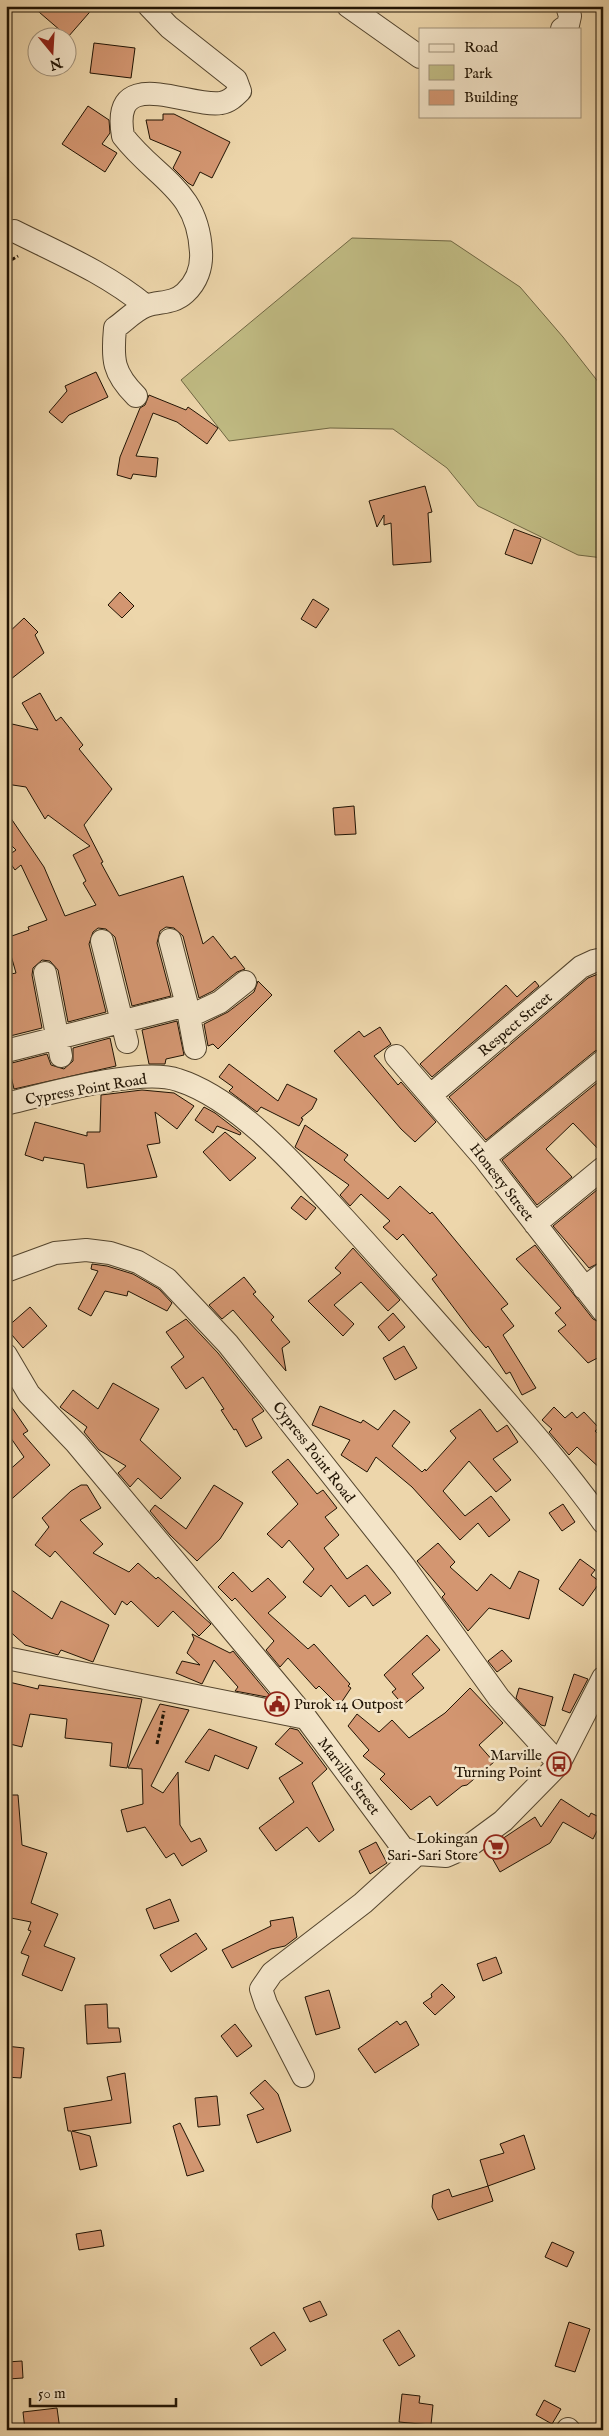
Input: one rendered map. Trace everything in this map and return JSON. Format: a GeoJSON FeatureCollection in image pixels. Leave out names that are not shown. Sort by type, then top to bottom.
{"type":"FeatureCollection","features":[{"type":"Feature","properties":{"kind":"street"},"geometry":{"type":"LineString","coordinates":[[136,396],[117,374],[113,353],[115,328],[146,306],[167,303],[184,294],[194,283],[201,259],[199,228],[191,209],[183,196],[122,136],[121,113],[129,101],[139,95],[155,92],[205,102],[222,103],[232,99],[240,91],[236,80],[169,27],[149,6]]}},
{"type":"Feature","properties":{"kind":"street"},"geometry":{"type":"LineString","coordinates":[[348,6],[419,56]]}},
{"type":"Feature","properties":{"kind":"street"},"geometry":{"type":"LineString","coordinates":[[564,28],[568,25],[570,16],[567,6]]}},
{"type":"Feature","properties":{"kind":"street"},"geometry":{"type":"LineString","coordinates":[[14,231],[98,272],[123,287],[146,306]]}},
{"type":"Feature","properties":{"kind":"street"},"geometry":{"type":"LineString","coordinates":[[170,940],[188,1010],[195,1048]]}},
{"type":"Feature","properties":{"kind":"street"},"geometry":{"type":"LineString","coordinates":[[102,942],[124,1032]]}},
{"type":"Feature","properties":{"kind":"street","name":"Respect Street"},"geometry":{"type":"LineString","coordinates":[[431,1095],[581,968],[594,961],[603,959]]}},
{"type":"Feature","properties":{"kind":"street"},"geometry":{"type":"LineString","coordinates":[[45,973],[60,1047]]}},
{"type":"Feature","properties":{"kind":"street"},"geometry":{"type":"LineString","coordinates":[[6,1051],[60,1047],[124,1032],[188,1010],[220,1002],[245,982]]}},
{"type":"Feature","properties":{"kind":"street","name":"Honesty Street"},"geometry":{"type":"LineString","coordinates":[[396,1056],[484,1158],[603,1311]]}},
{"type":"Feature","properties":{"kind":"street"},"geometry":{"type":"LineString","coordinates":[[484,1158],[603,1061]]}},
{"type":"Feature","properties":{"kind":"street","name":"Cypress Point Road"},"geometry":{"type":"LineString","coordinates":[[6,1104],[76,1088],[151,1076],[177,1079],[201,1090],[241,1116],[306,1177],[405,1285],[576,1484],[603,1522]]}},
{"type":"Feature","properties":{"kind":"street"},"geometry":{"type":"LineString","coordinates":[[535,1224],[603,1168]]}},
{"type":"Feature","properties":{"kind":"street","name":"Cypress Point Road"},"geometry":{"type":"LineString","coordinates":[[6,1271],[56,1253],[86,1250],[138,1262],[167,1279],[228,1344],[404,1566],[499,1698],[559,1764]]}},
{"type":"Feature","properties":{"kind":"street"},"geometry":{"type":"LineString","coordinates":[[584,1288],[603,1274]]}},
{"type":"Feature","properties":{"kind":"street"},"geometry":{"type":"LineString","coordinates":[[6,1355],[29,1394],[76,1444],[306,1718]]}},
{"type":"Feature","properties":{"kind":"street"},"geometry":{"type":"LineString","coordinates":[[6,1641],[13,1660],[306,1718]]}},
{"type":"Feature","properties":{"kind":"street","name":"Marville Street"},"geometry":{"type":"LineString","coordinates":[[306,1718],[402,1848],[417,1854],[446,1856],[469,1846],[504,1821],[559,1764],[603,1678]]}},
{"type":"Feature","properties":{"kind":"street"},"geometry":{"type":"LineString","coordinates":[[303,2076],[266,2004],[261,1988],[272,1973],[363,1903],[417,1854]]}},
{"type":"Feature","properties":{"kind":"path"},"geometry":{"type":"LineString","coordinates":[[157,1744],[168,1691]]}},
{"type":"Feature","properties":{"kind":"green space"},"geometry":{"type":"Polygon","coordinates":[[[352,238],[451,241],[520,287],[563,337],[603,388],[603,558],[578,555],[478,506],[447,468],[393,429],[330,428],[229,441],[181,380],[352,238]]]}},
{"type":"Feature","properties":{"kind":"building"},"geometry":{"type":"Polygon","coordinates":[[[32,6],[95,6],[76,28],[58,28],[32,6]]]}},
{"type":"Feature","properties":{"kind":"building"},"geometry":{"type":"Polygon","coordinates":[[[94,43],[135,48],[131,78],[90,73],[94,43]]]}},
{"type":"Feature","properties":{"kind":"building"},"geometry":{"type":"Polygon","coordinates":[[[88,106],[109,120],[110,133],[102,144],[117,153],[105,172],[62,144],[88,106]]]}},
{"type":"Feature","properties":{"kind":"building"},"geometry":{"type":"Polygon","coordinates":[[[163,114],[174,114],[230,142],[212,178],[200,172],[193,186],[188,183],[173,168],[181,152],[150,139],[146,120],[163,120],[163,114]]]}},
{"type":"Feature","properties":{"kind":"building"},"geometry":{"type":"Polygon","coordinates":[[[96,372],[108,397],[69,415],[62,423],[49,412],[67,391],[65,386],[96,372]]]}},
{"type":"Feature","properties":{"kind":"building"},"geometry":{"type":"Polygon","coordinates":[[[149,395],[186,410],[188,407],[218,428],[207,444],[177,422],[153,413],[136,456],[158,458],[156,477],[133,474],[131,479],[117,475],[120,457],[140,408],[145,405],[149,395]]]}},
{"type":"Feature","properties":{"kind":"building"},"geometry":{"type":"Polygon","coordinates":[[[425,486],[432,512],[428,513],[431,562],[393,565],[391,523],[384,525],[384,515],[377,527],[369,501],[425,486]]]}},
{"type":"Feature","properties":{"kind":"building"},"geometry":{"type":"Polygon","coordinates":[[[514,529],[541,539],[532,564],[505,554],[514,529]]]}},
{"type":"Feature","properties":{"kind":"building"},"geometry":{"type":"Polygon","coordinates":[[[120,592],[134,606],[122,618],[108,605],[120,592]]]}},
{"type":"Feature","properties":{"kind":"building"},"geometry":{"type":"Polygon","coordinates":[[[313,599],[329,609],[316,628],[301,619],[313,599]]]}},
{"type":"Feature","properties":{"kind":"building"},"geometry":{"type":"Polygon","coordinates":[[[24,618],[38,632],[35,635],[44,653],[6,683],[6,635],[24,618]]]}},
{"type":"Feature","properties":{"kind":"building"},"geometry":{"type":"Polygon","coordinates":[[[40,693],[56,721],[61,717],[83,745],[79,749],[112,789],[84,825],[103,862],[101,863],[119,896],[183,876],[203,944],[213,936],[231,959],[235,956],[245,969],[237,972],[213,991],[199,998],[183,936],[174,928],[166,927],[160,931],[157,943],[171,996],[132,1006],[115,937],[106,929],[98,928],[93,932],[89,944],[106,1012],[68,1022],[58,970],[50,961],[42,960],[33,968],[32,975],[42,1028],[6,1037],[6,975],[16,973],[6,938],[29,930],[28,927],[47,920],[21,865],[15,870],[6,857],[16,850],[6,840],[6,811],[44,867],[65,916],[96,905],[83,883],[86,881],[73,855],[90,846],[48,815],[45,819],[26,787],[6,784],[6,750],[12,724],[38,730],[22,703],[40,693]]]}},
{"type":"Feature","properties":{"kind":"building"},"geometry":{"type":"Polygon","coordinates":[[[354,806],[356,834],[335,835],[333,808],[354,806]]]}},
{"type":"Feature","properties":{"kind":"building"},"geometry":{"type":"Polygon","coordinates":[[[603,972],[603,1048],[595,1051],[486,1140],[449,1097],[588,978],[603,972]]]}},
{"type":"Feature","properties":{"kind":"building"},"geometry":{"type":"Polygon","coordinates":[[[258,981],[272,995],[218,1049],[213,1044],[208,1046],[204,1024],[228,1012],[254,992],[258,981]]]}},
{"type":"Feature","properties":{"kind":"building"},"geometry":{"type":"Polygon","coordinates":[[[535,981],[539,986],[432,1077],[420,1064],[506,985],[517,997],[535,981]]]}},
{"type":"Feature","properties":{"kind":"building"},"geometry":{"type":"Polygon","coordinates":[[[177,1021],[184,1055],[166,1059],[165,1064],[149,1064],[142,1030],[177,1021]]]}},
{"type":"Feature","properties":{"kind":"building"},"geometry":{"type":"Polygon","coordinates":[[[380,1027],[391,1044],[374,1056],[398,1085],[401,1082],[436,1122],[415,1142],[401,1129],[334,1051],[359,1031],[364,1037],[380,1027]]]}},
{"type":"Feature","properties":{"kind":"building"},"geometry":{"type":"Polygon","coordinates":[[[110,1038],[116,1066],[14,1089],[8,1064],[47,1054],[51,1065],[64,1069],[73,1061],[73,1048],[110,1038]]]}},
{"type":"Feature","properties":{"kind":"building"},"geometry":{"type":"Polygon","coordinates":[[[229,1064],[278,1101],[287,1084],[317,1099],[312,1109],[301,1118],[303,1119],[299,1126],[261,1107],[257,1112],[229,1091],[233,1087],[219,1077],[229,1064]]]}},
{"type":"Feature","properties":{"kind":"building"},"geometry":{"type":"Polygon","coordinates":[[[603,1078],[603,1154],[573,1123],[546,1149],[572,1177],[537,1205],[502,1160],[603,1078]]]}},
{"type":"Feature","properties":{"kind":"building"},"geometry":{"type":"Polygon","coordinates":[[[142,1090],[174,1093],[194,1106],[177,1129],[155,1112],[160,1143],[147,1145],[157,1177],[87,1188],[84,1164],[44,1157],[43,1161],[25,1155],[35,1122],[87,1136],[87,1132],[100,1132],[101,1095],[142,1090]]]}},
{"type":"Feature","properties":{"kind":"building"},"geometry":{"type":"Polygon","coordinates":[[[204,1107],[241,1133],[240,1135],[217,1126],[213,1133],[195,1120],[204,1107]]]}},
{"type":"Feature","properties":{"kind":"building"},"geometry":{"type":"Polygon","coordinates":[[[305,1125],[348,1155],[344,1160],[388,1199],[400,1186],[430,1214],[432,1212],[508,1304],[501,1309],[514,1326],[503,1335],[536,1388],[522,1395],[510,1372],[506,1374],[488,1346],[486,1348],[472,1332],[432,1279],[437,1275],[403,1234],[397,1240],[383,1227],[390,1221],[361,1194],[350,1206],[340,1195],[349,1185],[295,1147],[305,1125]]]}},
{"type":"Feature","properties":{"kind":"building"},"geometry":{"type":"Polygon","coordinates":[[[225,1132],[256,1158],[230,1181],[203,1152],[225,1132]]]}},
{"type":"Feature","properties":{"kind":"building"},"geometry":{"type":"Polygon","coordinates":[[[603,1185],[603,1261],[589,1268],[553,1226],[603,1185]]]}},
{"type":"Feature","properties":{"kind":"building"},"geometry":{"type":"Polygon","coordinates":[[[301,1196],[316,1208],[306,1220],[291,1208],[301,1196]]]}},
{"type":"Feature","properties":{"kind":"building"},"geometry":{"type":"Polygon","coordinates":[[[535,1245],[593,1319],[603,1324],[603,1355],[588,1363],[558,1331],[566,1325],[555,1313],[561,1308],[516,1259],[535,1245]]]}},
{"type":"Feature","properties":{"kind":"building"},"geometry":{"type":"Polygon","coordinates":[[[353,1248],[400,1300],[388,1311],[361,1282],[334,1305],[354,1324],[343,1336],[308,1301],[341,1273],[335,1268],[353,1248]]]}},
{"type":"Feature","properties":{"kind":"building"},"geometry":{"type":"Polygon","coordinates":[[[92,1264],[107,1266],[133,1274],[159,1289],[172,1303],[167,1311],[128,1291],[127,1296],[105,1291],[91,1316],[78,1309],[98,1271],[91,1269],[92,1264]]]}},
{"type":"Feature","properties":{"kind":"building"},"geometry":{"type":"Polygon","coordinates":[[[244,1277],[256,1292],[253,1294],[274,1317],[271,1320],[290,1342],[282,1348],[286,1371],[233,1310],[222,1319],[209,1305],[244,1277]]]}},
{"type":"Feature","properties":{"kind":"building"},"geometry":{"type":"Polygon","coordinates":[[[30,1307],[47,1326],[23,1348],[6,1328],[30,1307]]]}},
{"type":"Feature","properties":{"kind":"building"},"geometry":{"type":"Polygon","coordinates":[[[393,1313],[405,1327],[389,1341],[378,1327],[393,1313]]]}},
{"type":"Feature","properties":{"kind":"building"},"geometry":{"type":"Polygon","coordinates":[[[186,1319],[218,1353],[264,1411],[252,1419],[262,1438],[246,1447],[236,1429],[234,1430],[221,1410],[224,1409],[203,1377],[186,1389],[171,1367],[184,1357],[166,1332],[186,1319]]]}},
{"type":"Feature","properties":{"kind":"building"},"geometry":{"type":"Polygon","coordinates":[[[404,1346],[417,1368],[395,1380],[383,1358],[404,1346]]]}},
{"type":"Feature","properties":{"kind":"building"},"geometry":{"type":"Polygon","coordinates":[[[113,1383],[159,1409],[140,1440],[181,1478],[161,1499],[138,1478],[130,1487],[118,1473],[126,1466],[99,1450],[84,1432],[87,1427],[60,1407],[73,1390],[98,1409],[113,1383]]]}},
{"type":"Feature","properties":{"kind":"building"},"geometry":{"type":"Polygon","coordinates":[[[6,1399],[28,1431],[23,1434],[50,1465],[6,1504],[6,1473],[24,1457],[6,1431],[6,1399]]]}},
{"type":"Feature","properties":{"kind":"building"},"geometry":{"type":"Polygon","coordinates":[[[320,1406],[361,1423],[363,1420],[378,1430],[394,1410],[410,1422],[392,1446],[422,1472],[425,1469],[426,1471],[456,1438],[450,1431],[480,1409],[497,1432],[507,1425],[518,1442],[493,1459],[511,1480],[496,1492],[469,1461],[443,1491],[465,1516],[491,1496],[510,1520],[489,1537],[478,1523],[460,1540],[412,1487],[376,1457],[367,1472],[341,1455],[350,1440],[312,1425],[320,1406]]]}},
{"type":"Feature","properties":{"kind":"building"},"geometry":{"type":"Polygon","coordinates":[[[554,1407],[565,1418],[572,1412],[577,1418],[584,1412],[599,1428],[595,1431],[603,1439],[603,1471],[577,1447],[569,1455],[549,1432],[552,1429],[542,1420],[554,1407]]]}},
{"type":"Feature","properties":{"kind":"building"},"geometry":{"type":"Polygon","coordinates":[[[288,1459],[317,1494],[323,1490],[337,1508],[325,1517],[339,1535],[324,1548],[347,1579],[367,1565],[391,1593],[373,1606],[365,1595],[349,1607],[331,1585],[321,1597],[303,1582],[314,1569],[289,1540],[282,1548],[267,1534],[298,1504],[272,1472],[288,1459]]]}},
{"type":"Feature","properties":{"kind":"building"},"geometry":{"type":"Polygon","coordinates":[[[81,1485],[87,1485],[101,1508],[80,1520],[103,1544],[93,1553],[129,1572],[138,1563],[156,1579],[158,1577],[211,1624],[199,1636],[173,1611],[158,1627],[131,1601],[127,1605],[122,1601],[115,1615],[55,1551],[50,1557],[35,1545],[49,1527],[42,1518],[71,1491],[81,1485]]]}},
{"type":"Feature","properties":{"kind":"building"},"geometry":{"type":"Polygon","coordinates":[[[214,1485],[243,1503],[220,1539],[197,1561],[170,1535],[150,1511],[155,1505],[186,1529],[214,1485]]]}},
{"type":"Feature","properties":{"kind":"building"},"geometry":{"type":"Polygon","coordinates":[[[563,1504],[575,1522],[562,1531],[549,1513],[563,1504]]]}},
{"type":"Feature","properties":{"kind":"building"},"geometry":{"type":"Polygon","coordinates":[[[438,1543],[455,1562],[450,1567],[477,1591],[491,1574],[510,1589],[519,1571],[539,1580],[529,1619],[489,1608],[468,1631],[442,1597],[445,1594],[417,1561],[438,1543]]]}},
{"type":"Feature","properties":{"kind":"building"},"geometry":{"type":"Polygon","coordinates":[[[580,1559],[595,1570],[591,1575],[600,1582],[583,1606],[559,1589],[580,1559]]]}},
{"type":"Feature","properties":{"kind":"building"},"geometry":{"type":"Polygon","coordinates":[[[233,1572],[252,1592],[268,1578],[286,1597],[268,1613],[308,1649],[314,1644],[350,1684],[348,1686],[351,1688],[339,1706],[319,1686],[316,1689],[288,1658],[280,1667],[266,1650],[274,1641],[235,1598],[232,1601],[218,1587],[233,1572]]]}},
{"type":"Feature","properties":{"kind":"building"},"geometry":{"type":"Polygon","coordinates":[[[6,1586],[52,1619],[61,1601],[109,1625],[93,1662],[61,1650],[58,1655],[25,1645],[6,1628],[6,1586]]]}},
{"type":"Feature","properties":{"kind":"building"},"geometry":{"type":"Polygon","coordinates":[[[192,1634],[230,1653],[233,1651],[272,1698],[235,1691],[238,1687],[214,1660],[202,1684],[176,1673],[182,1661],[200,1665],[187,1653],[194,1639],[192,1634]]]}},
{"type":"Feature","properties":{"kind":"building"},"geometry":{"type":"Polygon","coordinates":[[[427,1635],[440,1650],[412,1674],[424,1688],[403,1705],[392,1692],[396,1689],[384,1675],[427,1635]]]}},
{"type":"Feature","properties":{"kind":"building"},"geometry":{"type":"Polygon","coordinates":[[[502,1650],[512,1661],[497,1672],[488,1661],[502,1650]]]}},
{"type":"Feature","properties":{"kind":"building"},"geometry":{"type":"Polygon","coordinates":[[[574,1674],[588,1679],[570,1713],[562,1710],[574,1674]]]}},
{"type":"Feature","properties":{"kind":"building"},"geometry":{"type":"Polygon","coordinates":[[[9,1682],[38,1689],[39,1685],[142,1699],[127,1768],[110,1766],[112,1743],[65,1738],[67,1719],[30,1714],[22,1747],[6,1743],[6,1694],[9,1682]]]}},
{"type":"Feature","properties":{"kind":"building"},"geometry":{"type":"Polygon","coordinates":[[[470,1688],[503,1723],[479,1745],[494,1762],[467,1785],[462,1786],[437,1806],[430,1796],[411,1810],[380,1779],[385,1774],[363,1756],[369,1750],[348,1726],[357,1714],[379,1732],[392,1720],[409,1738],[445,1713],[470,1688]]]}},
{"type":"Feature","properties":{"kind":"building"},"geometry":{"type":"Polygon","coordinates":[[[519,1688],[553,1697],[545,1726],[541,1725],[516,1698],[519,1688]]]}},
{"type":"Feature","properties":{"kind":"building"},"geometry":{"type":"Polygon","coordinates":[[[160,1704],[189,1710],[151,1786],[163,1793],[178,1772],[180,1825],[191,1842],[200,1838],[207,1851],[182,1866],[174,1853],[166,1858],[145,1827],[127,1832],[121,1810],[143,1804],[142,1769],[128,1768],[160,1704]]]}},
{"type":"Feature","properties":{"kind":"building"},"geometry":{"type":"Polygon","coordinates":[[[290,1728],[298,1730],[327,1769],[312,1783],[334,1830],[319,1842],[307,1827],[276,1851],[259,1828],[294,1802],[279,1778],[303,1763],[275,1744],[290,1728]]]}},
{"type":"Feature","properties":{"kind":"building"},"geometry":{"type":"Polygon","coordinates":[[[209,1729],[257,1747],[248,1769],[215,1755],[209,1771],[185,1762],[209,1729]]]}},
{"type":"Feature","properties":{"kind":"building"},"geometry":{"type":"Polygon","coordinates":[[[6,1795],[18,1795],[22,1845],[47,1853],[31,1903],[58,1914],[44,1946],[75,1958],[62,1991],[22,1975],[29,1956],[21,1953],[31,1931],[28,1930],[31,1922],[6,1917],[6,1795]]]}},
{"type":"Feature","properties":{"kind":"building"},"geometry":{"type":"Polygon","coordinates":[[[561,1799],[589,1817],[591,1813],[603,1819],[593,1839],[563,1822],[550,1843],[500,1872],[487,1849],[535,1817],[541,1827],[561,1799]]]}},
{"type":"Feature","properties":{"kind":"building"},"geometry":{"type":"Polygon","coordinates":[[[376,1842],[387,1863],[370,1874],[359,1851],[376,1842]]]}},
{"type":"Feature","properties":{"kind":"building"},"geometry":{"type":"Polygon","coordinates":[[[170,1899],[179,1921],[154,1929],[146,1909],[170,1899]]]}},
{"type":"Feature","properties":{"kind":"building"},"geometry":{"type":"Polygon","coordinates":[[[293,1917],[297,1937],[285,1946],[271,1949],[232,1968],[222,1950],[271,1926],[270,1921],[293,1917]]]}},
{"type":"Feature","properties":{"kind":"building"},"geometry":{"type":"Polygon","coordinates":[[[196,1933],[207,1949],[171,1972],[160,1955],[196,1933]]]}},
{"type":"Feature","properties":{"kind":"building"},"geometry":{"type":"Polygon","coordinates":[[[496,1957],[502,1973],[483,1981],[477,1964],[496,1957]]]}},
{"type":"Feature","properties":{"kind":"building"},"geometry":{"type":"Polygon","coordinates":[[[442,1984],[455,1997],[435,2015],[423,2003],[432,1997],[431,1994],[442,1984]]]}},
{"type":"Feature","properties":{"kind":"building"},"geometry":{"type":"Polygon","coordinates":[[[329,1990],[340,2028],[316,2035],[305,1997],[329,1990]]]}},
{"type":"Feature","properties":{"kind":"building"},"geometry":{"type":"Polygon","coordinates":[[[107,2004],[108,2028],[119,2028],[121,2042],[87,2044],[85,2005],[107,2004]]]}},
{"type":"Feature","properties":{"kind":"building"},"geometry":{"type":"Polygon","coordinates":[[[397,2021],[400,2025],[406,2021],[419,2045],[375,2073],[358,2049],[397,2021]]]}},
{"type":"Feature","properties":{"kind":"building"},"geometry":{"type":"Polygon","coordinates":[[[235,2024],[252,2046],[237,2057],[221,2036],[235,2024]]]}},
{"type":"Feature","properties":{"kind":"building"},"geometry":{"type":"Polygon","coordinates":[[[6,2046],[24,2048],[21,2078],[6,2077],[6,2046]]]}},
{"type":"Feature","properties":{"kind":"building"},"geometry":{"type":"Polygon","coordinates":[[[125,2073],[131,2123],[72,2131],[90,2136],[97,2166],[80,2170],[71,2131],[68,2131],[64,2108],[112,2100],[107,2077],[125,2073]]]}},
{"type":"Feature","properties":{"kind":"building"},"geometry":{"type":"Polygon","coordinates":[[[265,2080],[278,2094],[291,2131],[257,2143],[247,2115],[264,2109],[250,2093],[265,2080]]]}},
{"type":"Feature","properties":{"kind":"building"},"geometry":{"type":"Polygon","coordinates":[[[217,2096],[220,2125],[198,2127],[195,2098],[217,2096]]]}},
{"type":"Feature","properties":{"kind":"building"},"geometry":{"type":"Polygon","coordinates":[[[180,2123],[204,2171],[187,2176],[173,2126],[180,2123]]]}},
{"type":"Feature","properties":{"kind":"building"},"geometry":{"type":"Polygon","coordinates":[[[524,2135],[535,2169],[488,2186],[480,2160],[504,2153],[500,2144],[524,2135]]]}},
{"type":"Feature","properties":{"kind":"building"},"geometry":{"type":"Polygon","coordinates":[[[488,2186],[493,2201],[438,2220],[432,2207],[433,2195],[449,2189],[452,2197],[488,2186]]]}},
{"type":"Feature","properties":{"kind":"building"},"geometry":{"type":"Polygon","coordinates":[[[101,2230],[104,2246],[79,2250],[76,2234],[101,2230]]]}},
{"type":"Feature","properties":{"kind":"building"},"geometry":{"type":"Polygon","coordinates":[[[552,2242],[574,2252],[567,2267],[545,2257],[552,2242]]]}},
{"type":"Feature","properties":{"kind":"building"},"geometry":{"type":"Polygon","coordinates":[[[320,2301],[327,2315],[310,2322],[303,2308],[320,2301]]]}},
{"type":"Feature","properties":{"kind":"building"},"geometry":{"type":"Polygon","coordinates":[[[569,2322],[590,2329],[575,2372],[555,2366],[569,2322]]]}},
{"type":"Feature","properties":{"kind":"building"},"geometry":{"type":"Polygon","coordinates":[[[399,2330],[415,2356],[399,2366],[383,2340],[399,2330]]]}},
{"type":"Feature","properties":{"kind":"building"},"geometry":{"type":"Polygon","coordinates":[[[274,2332],[286,2350],[261,2366],[250,2348],[274,2332]]]}},
{"type":"Feature","properties":{"kind":"building"},"geometry":{"type":"Polygon","coordinates":[[[22,2361],[23,2378],[8,2379],[7,2362],[22,2361]]]}},
{"type":"Feature","properties":{"kind":"building"},"geometry":{"type":"Polygon","coordinates":[[[402,2394],[420,2396],[419,2403],[433,2405],[431,2425],[399,2422],[402,2394]]]}},
{"type":"Feature","properties":{"kind":"building"},"geometry":{"type":"Polygon","coordinates":[[[544,2400],[561,2409],[552,2424],[536,2415],[544,2400]]]}},
{"type":"Feature","properties":{"kind":"building"},"geometry":{"type":"Polygon","coordinates":[[[57,2408],[60,2430],[25,2430],[23,2412],[57,2408]]]}},
{"type":"Feature","properties":{"kind":"place","name":"Purok 14 Outpost"},"geometry":{"type":"Point","coordinates":[277,1704]}},
{"type":"Feature","properties":{"kind":"place","name":"Marville Turning Point"},"geometry":{"type":"Point","coordinates":[559,1764]}},
{"type":"Feature","properties":{"kind":"place","name":"Lokingan Sari-Sari Store"},"geometry":{"type":"Point","coordinates":[496,1847]}}]}
